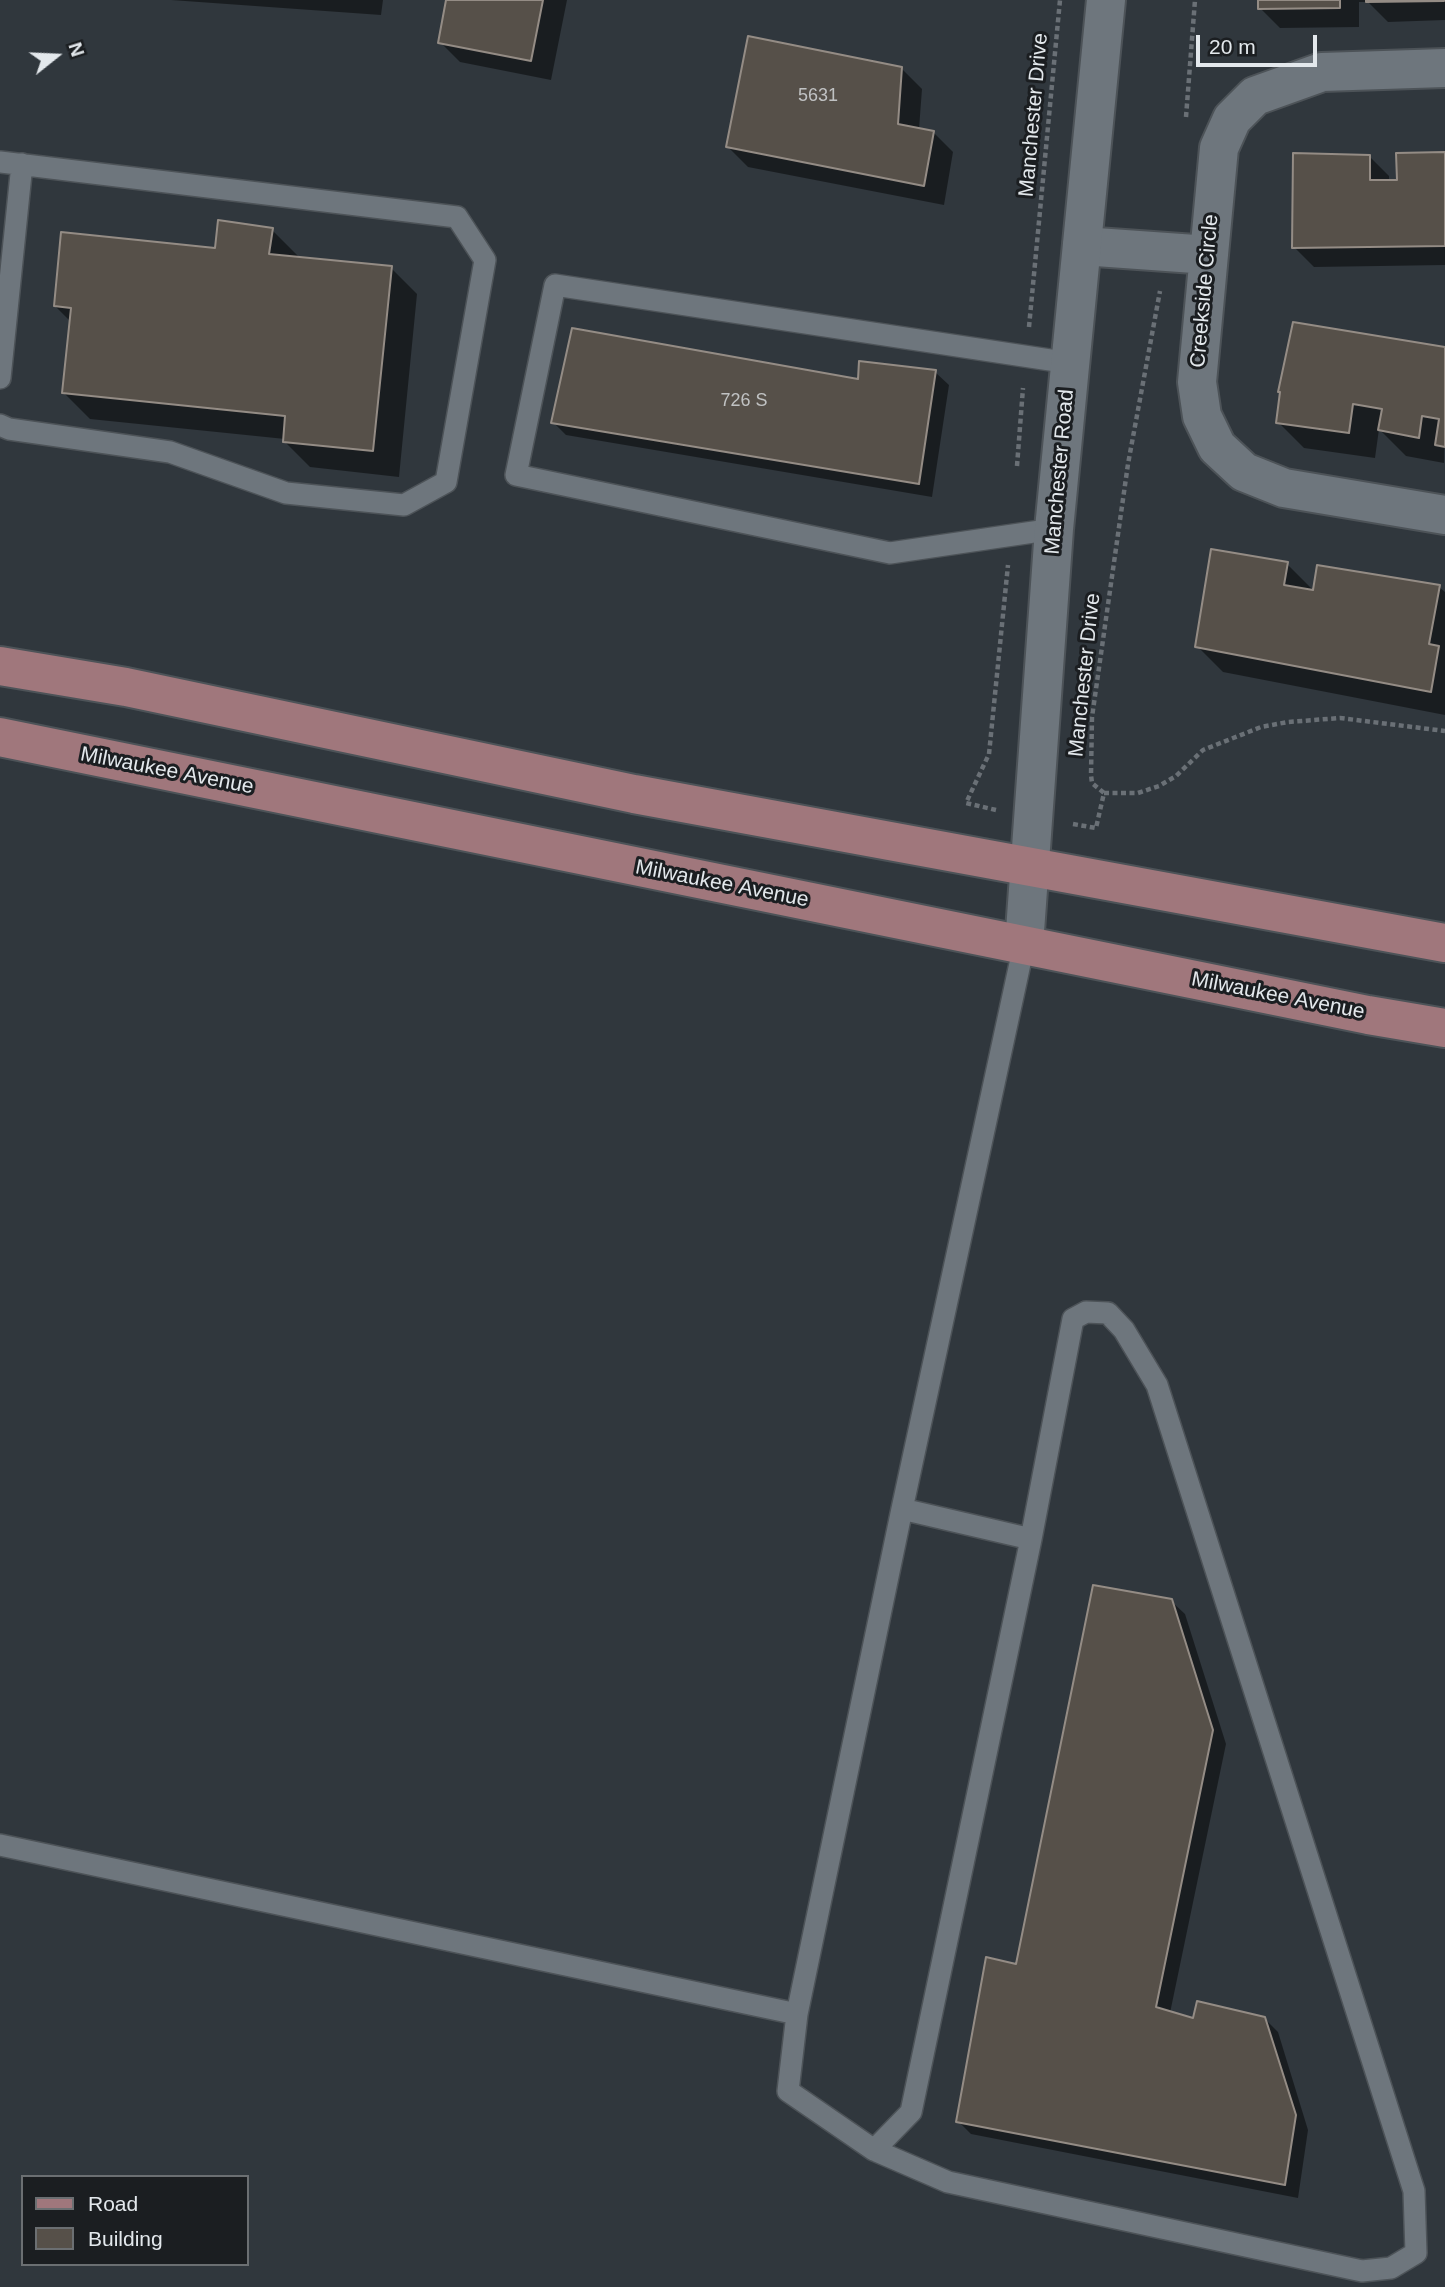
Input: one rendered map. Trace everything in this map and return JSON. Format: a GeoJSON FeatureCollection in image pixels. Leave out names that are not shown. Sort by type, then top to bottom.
{"type":"FeatureCollection","features":[{"type":"Feature","properties":{"kind":"main road"},"geometry":{"type":"LineString","coordinates":[[0,666],[126,687],[634,794],[1445,943]]}},
{"type":"Feature","properties":{"kind":"main road","name":"Milwaukee Avenue"},"geometry":{"type":"LineString","coordinates":[[0,737],[1368,1015],[1445,1028]]}},
{"type":"Feature","properties":{"kind":"street","name":"Manchester Road"},"geometry":{"type":"LineString","coordinates":[[1024,945],[1054,529],[1107,0]]}},
{"type":"Feature","properties":{"kind":"street","name":"Creekside Circle"},"geometry":{"type":"LineString","coordinates":[[1445,68],[1322,72],[1255,96],[1231,119],[1219,148],[1197,382],[1202,416],[1217,447],[1244,472],[1284,488],[1445,514]]}},
{"type":"Feature","properties":{"kind":"street"},"geometry":{"type":"LineString","coordinates":[[1082,246],[1209,255]]}},
{"type":"Feature","properties":{"kind":"lane"},"geometry":{"type":"LineString","coordinates":[[0,162],[457,217],[485,260],[446,482],[404,505],[286,493],[170,452],[9,429],[0,425]]}},
{"type":"Feature","properties":{"kind":"lane"},"geometry":{"type":"LineString","coordinates":[[0,378],[22,164]]}},
{"type":"Feature","properties":{"kind":"lane"},"geometry":{"type":"LineString","coordinates":[[1054,529],[890,553],[516,475],[555,285],[1070,363]]}},
{"type":"Feature","properties":{"kind":"lane"},"geometry":{"type":"LineString","coordinates":[[874,2150],[911,2112],[1031,1539],[1073,1320],[1086,1312],[1108,1313],[1124,1330],[1157,1385],[1414,2191],[1416,2253],[1391,2268],[1362,2271],[948,2182],[874,2150],[788,2091],[797,2014],[902,1509],[1024,945]]}},
{"type":"Feature","properties":{"kind":"lane"},"geometry":{"type":"LineString","coordinates":[[902,1509],[1031,1539]]}},
{"type":"Feature","properties":{"kind":"lane"},"geometry":{"type":"LineString","coordinates":[[0,1845],[797,2014]]}},
{"type":"Feature","properties":{"kind":"path","name":"Manchester Drive"},"geometry":{"type":"LineString","coordinates":[[1060,0],[989,754],[966,803],[1033,818],[1097,828],[1104,793],[1093,783],[1090,775],[1095,695],[1128,464],[1169,252]]}},
{"type":"Feature","properties":{"kind":"path"},"geometry":{"type":"LineString","coordinates":[[1185,126],[1195,0]]}},
{"type":"Feature","properties":{"kind":"path"},"geometry":{"type":"LineString","coordinates":[[1104,793],[1138,793],[1159,786],[1176,776],[1203,750],[1261,727],[1288,722],[1340,718],[1445,731]]}},
{"type":"Feature","properties":{"kind":"building"},"geometry":{"type":"Polygon","coordinates":[[[446,0],[543,0],[531,61],[438,43],[446,0]]]}},
{"type":"Feature","properties":{"kind":"building"},"geometry":{"type":"Polygon","coordinates":[[[1258,0],[1340,0],[1340,8],[1258,9],[1258,0]]]}},
{"type":"Feature","properties":{"kind":"building"},"geometry":{"type":"Polygon","coordinates":[[[1444,0],[1444,1],[1366,2],[1444,0]]]}},
{"type":"Feature","properties":{"kind":"building"},"geometry":{"type":"Polygon","coordinates":[[[748,36],[902,67],[898,124],[934,131],[924,186],[726,147],[748,36]]]}},
{"type":"Feature","properties":{"kind":"building"},"geometry":{"type":"Polygon","coordinates":[[[1445,152],[1445,246],[1292,248],[1293,153],[1370,155],[1370,180],[1397,180],[1396,153],[1445,152]]]}},
{"type":"Feature","properties":{"kind":"building"},"geometry":{"type":"Polygon","coordinates":[[[218,220],[273,228],[269,254],[392,266],[373,451],[283,442],[285,416],[62,393],[71,308],[54,306],[61,232],[215,248],[218,220]]]}},
{"type":"Feature","properties":{"kind":"building"},"geometry":{"type":"Polygon","coordinates":[[[1293,322],[1445,347],[1445,447],[1435,445],[1439,419],[1422,416],[1419,438],[1378,430],[1382,409],[1353,404],[1349,433],[1276,423],[1278,392],[1293,322]]]}},
{"type":"Feature","properties":{"kind":"building"},"geometry":{"type":"Polygon","coordinates":[[[572,328],[858,379],[859,361],[936,370],[919,484],[551,423],[572,328]]]}},
{"type":"Feature","properties":{"kind":"building"},"geometry":{"type":"Polygon","coordinates":[[[1211,549],[1288,562],[1284,585],[1313,590],[1317,565],[1440,585],[1429,644],[1439,646],[1431,692],[1195,647],[1211,549]]]}},
{"type":"Feature","properties":{"kind":"building"},"geometry":{"type":"Polygon","coordinates":[[[1093,1585],[1172,1599],[1213,1730],[1156,2007],[1193,2018],[1197,2001],[1265,2017],[1296,2115],[1285,2185],[956,2122],[986,1957],[1016,1964],[1093,1585]]]}}]}
